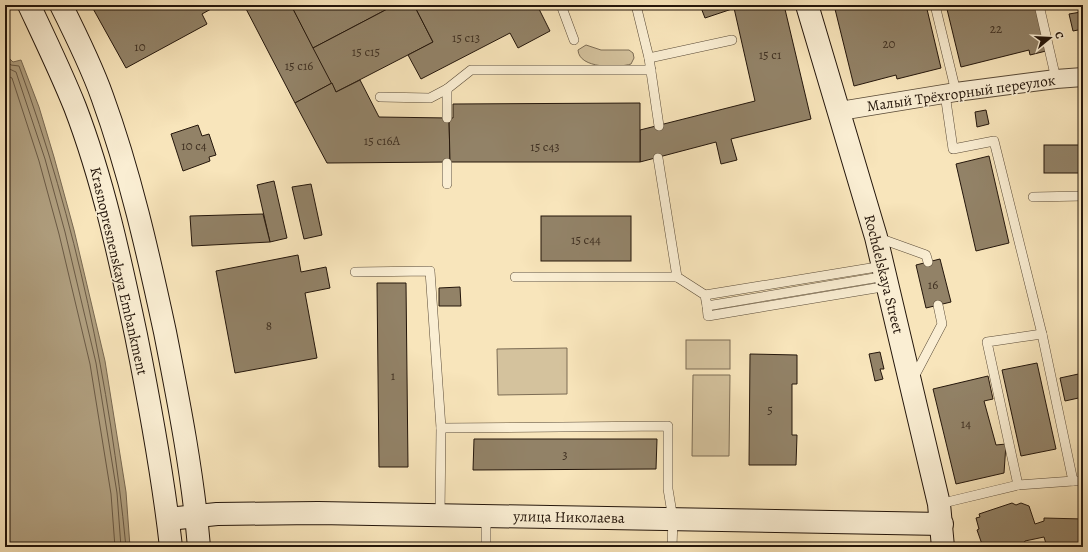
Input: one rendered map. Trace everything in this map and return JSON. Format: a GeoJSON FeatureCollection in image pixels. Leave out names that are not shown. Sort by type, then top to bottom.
{"type":"FeatureCollection","features":[{"type":"Feature","properties":{"kind":"street","name":"Krasnopresnenskaya Embankment"},"geometry":{"type":"LineString","coordinates":[[29,5],[50,48],[75,108],[94,166],[121,264],[148,394],[171,547]]}},
{"type":"Feature","properties":{"kind":"street","name":"Krasnopresnenskaya Embankment"},"geometry":{"type":"LineString","coordinates":[[61,5],[102,95],[122,156],[149,256],[176,389],[196,516],[199,547]]}},
{"type":"Feature","properties":{"kind":"street","name":"Rochdelskaya Street"},"geometry":{"type":"LineString","coordinates":[[807,5],[840,112],[886,276],[941,514],[943,547]]}},
{"type":"Feature","properties":{"kind":"street","name":"Малый Трёхгорный переулок"},"geometry":{"type":"LineString","coordinates":[[840,112],[951,93],[1056,78],[1083,77]]}},
{"type":"Feature","properties":{"kind":"street","name":"улица Николаева"},"geometry":{"type":"LineString","coordinates":[[168,519],[196,516],[318,512],[440,516],[673,519],[941,514]]}},
{"type":"Feature","properties":{"kind":"lane"},"geometry":{"type":"LineString","coordinates":[[562,5],[574,40]]}},
{"type":"Feature","properties":{"kind":"lane"},"geometry":{"type":"LineString","coordinates":[[636,5],[649,58],[659,126]]}},
{"type":"Feature","properties":{"kind":"lane"},"geometry":{"type":"LineString","coordinates":[[935,5],[951,93],[953,149],[994,141],[1042,334],[1073,481]]}},
{"type":"Feature","properties":{"kind":"lane"},"geometry":{"type":"LineString","coordinates":[[1039,5],[1056,78]]}},
{"type":"Feature","properties":{"kind":"lane"},"geometry":{"type":"LineString","coordinates":[[649,58],[732,40]]}},
{"type":"Feature","properties":{"kind":"lane"},"geometry":{"type":"LineString","coordinates":[[380,97],[430,98],[447,89],[472,70],[651,70]]}},
{"type":"Feature","properties":{"kind":"lane"},"geometry":{"type":"LineString","coordinates":[[447,89],[447,118]]}},
{"type":"Feature","properties":{"kind":"lane"},"geometry":{"type":"LineString","coordinates":[[658,158],[678,277]]}},
{"type":"Feature","properties":{"kind":"lane"},"geometry":{"type":"LineString","coordinates":[[447,162],[447,184]]}},
{"type":"Feature","properties":{"kind":"lane"},"geometry":{"type":"LineString","coordinates":[[1033,197],[1083,196]]}},
{"type":"Feature","properties":{"kind":"lane"},"geometry":{"type":"LineString","coordinates":[[876,237],[926,255],[928,262]]}},
{"type":"Feature","properties":{"kind":"lane"},"geometry":{"type":"LineString","coordinates":[[355,272],[430,271],[440,428],[440,516]]}},
{"type":"Feature","properties":{"kind":"lane"},"geometry":{"type":"LineString","coordinates":[[515,277],[678,277],[705,295],[886,276]]}},
{"type":"Feature","properties":{"kind":"lane"},"geometry":{"type":"LineString","coordinates":[[705,295],[706,306],[886,276]]}},
{"type":"Feature","properties":{"kind":"lane"},"geometry":{"type":"LineString","coordinates":[[911,382],[942,324],[938,305]]}},
{"type":"Feature","properties":{"kind":"lane"},"geometry":{"type":"LineString","coordinates":[[1018,485],[987,342],[1042,334]]}},
{"type":"Feature","properties":{"kind":"lane"},"geometry":{"type":"LineString","coordinates":[[440,428],[668,426],[668,489],[673,519],[672,547]]}},
{"type":"Feature","properties":{"kind":"lane"},"geometry":{"type":"LineString","coordinates":[[941,514],[1018,485],[1073,481],[1083,482]]}},
{"type":"Feature","properties":{"kind":"lane"},"geometry":{"type":"LineString","coordinates":[[486,516],[486,547]]}},
{"type":"Feature","properties":{"kind":"shaded area"},"geometry":{"type":"Polygon","coordinates":[[[586,45],[601,50],[629,50],[633,53],[634,58],[631,64],[625,65],[600,66],[592,64],[585,61],[580,56],[578,50],[586,45]]]}},
{"type":"Feature","properties":{"kind":"shaded area"},"geometry":{"type":"Polygon","coordinates":[[[686,340],[730,340],[730,369],[686,369],[686,340]]]}},
{"type":"Feature","properties":{"kind":"shaded area"},"geometry":{"type":"Polygon","coordinates":[[[567,348],[567,394],[498,395],[497,349],[567,348]]]}},
{"type":"Feature","properties":{"kind":"shaded area"},"geometry":{"type":"Polygon","coordinates":[[[693,375],[730,375],[729,456],[692,456],[693,375]]]}},
{"type":"Feature","properties":{"kind":"water"},"geometry":{"type":"Polygon","coordinates":[[[5,54],[13,62],[21,60],[39,107],[74,230],[105,361],[126,492],[130,547],[5,547],[5,54]]]}},
{"type":"Feature","properties":{"kind":"building"},"geometry":{"type":"Polygon","coordinates":[[[91,5],[209,5],[211,9],[202,14],[207,24],[126,68],[91,5]]]}},
{"type":"Feature","properties":{"kind":"building"},"geometry":{"type":"Polygon","coordinates":[[[244,5],[291,5],[332,83],[295,103],[244,5]]]}},
{"type":"Feature","properties":{"kind":"building"},"geometry":{"type":"Polygon","coordinates":[[[291,5],[395,5],[313,48],[291,5]]]}},
{"type":"Feature","properties":{"kind":"building"},"geometry":{"type":"Polygon","coordinates":[[[395,5],[414,5],[433,42],[336,92],[313,48],[395,5]]]}},
{"type":"Feature","properties":{"kind":"building"},"geometry":{"type":"Polygon","coordinates":[[[414,5],[537,5],[550,31],[518,48],[510,33],[421,79],[408,55],[433,42],[414,5]]]}},
{"type":"Feature","properties":{"kind":"building"},"geometry":{"type":"Polygon","coordinates":[[[700,5],[744,5],[705,18],[700,5]]]}},
{"type":"Feature","properties":{"kind":"building"},"geometry":{"type":"Polygon","coordinates":[[[744,5],[784,5],[811,119],[731,139],[737,160],[721,164],[716,142],[640,162],[640,130],[755,101],[734,8],[744,5]]]}},
{"type":"Feature","properties":{"kind":"building"},"geometry":{"type":"Polygon","coordinates":[[[834,5],[926,5],[941,68],[897,79],[896,75],[854,86],[834,5]]]}},
{"type":"Feature","properties":{"kind":"building"},"geometry":{"type":"Polygon","coordinates":[[[946,5],[1035,5],[1046,51],[1030,55],[1029,50],[961,67],[946,5]]]}},
{"type":"Feature","properties":{"kind":"building"},"geometry":{"type":"Polygon","coordinates":[[[1081,12],[1083,29],[1073,31],[1069,14],[1081,12]]]}},
{"type":"Feature","properties":{"kind":"building"},"geometry":{"type":"Polygon","coordinates":[[[360,80],[379,117],[449,118],[450,162],[327,163],[295,103],[332,83],[336,92],[360,80]]]}},
{"type":"Feature","properties":{"kind":"building"},"geometry":{"type":"Polygon","coordinates":[[[640,103],[640,162],[450,162],[449,118],[453,118],[453,104],[640,103]]]}},
{"type":"Feature","properties":{"kind":"building"},"geometry":{"type":"Polygon","coordinates":[[[986,110],[989,124],[977,127],[975,112],[986,110]]]}},
{"type":"Feature","properties":{"kind":"building"},"geometry":{"type":"Polygon","coordinates":[[[198,125],[202,136],[209,134],[216,155],[209,157],[210,161],[183,171],[171,134],[198,125]]]}},
{"type":"Feature","properties":{"kind":"building"},"geometry":{"type":"Polygon","coordinates":[[[1044,145],[1083,145],[1083,173],[1044,173],[1044,145]]]}},
{"type":"Feature","properties":{"kind":"building"},"geometry":{"type":"Polygon","coordinates":[[[989,156],[1009,243],[976,251],[956,164],[989,156]]]}},
{"type":"Feature","properties":{"kind":"building"},"geometry":{"type":"Polygon","coordinates":[[[274,181],[287,238],[270,242],[257,185],[274,181]]]}},
{"type":"Feature","properties":{"kind":"building"},"geometry":{"type":"Polygon","coordinates":[[[311,184],[322,235],[304,239],[292,187],[311,184]]]}},
{"type":"Feature","properties":{"kind":"building"},"geometry":{"type":"Polygon","coordinates":[[[263,214],[270,242],[192,246],[190,216],[263,214]]]}},
{"type":"Feature","properties":{"kind":"building"},"geometry":{"type":"Polygon","coordinates":[[[541,216],[631,216],[631,261],[541,261],[541,216]]]}},
{"type":"Feature","properties":{"kind":"building"},"geometry":{"type":"Polygon","coordinates":[[[298,255],[301,272],[326,267],[330,288],[305,293],[317,358],[235,373],[216,271],[298,255]]]}},
{"type":"Feature","properties":{"kind":"building"},"geometry":{"type":"Polygon","coordinates":[[[940,259],[951,302],[926,308],[916,265],[940,259]]]}},
{"type":"Feature","properties":{"kind":"building"},"geometry":{"type":"Polygon","coordinates":[[[377,283],[406,283],[408,467],[379,467],[377,283]]]}},
{"type":"Feature","properties":{"kind":"building"},"geometry":{"type":"Polygon","coordinates":[[[460,287],[461,306],[439,306],[439,288],[460,287]]]}},
{"type":"Feature","properties":{"kind":"building"},"geometry":{"type":"Polygon","coordinates":[[[880,352],[884,369],[880,369],[883,379],[875,381],[869,354],[880,352]]]}},
{"type":"Feature","properties":{"kind":"building"},"geometry":{"type":"Polygon","coordinates":[[[750,354],[797,355],[797,384],[792,384],[792,435],[797,435],[796,465],[749,465],[750,354]]]}},
{"type":"Feature","properties":{"kind":"building"},"geometry":{"type":"Polygon","coordinates":[[[1037,363],[1056,449],[1021,456],[1002,370],[1037,363]]]}},
{"type":"Feature","properties":{"kind":"building"},"geometry":{"type":"Polygon","coordinates":[[[1083,373],[1083,397],[1065,401],[1060,378],[1083,373]]]}},
{"type":"Feature","properties":{"kind":"building"},"geometry":{"type":"Polygon","coordinates":[[[988,376],[993,399],[984,401],[996,445],[1006,444],[1004,473],[956,484],[933,389],[988,376]]]}},
{"type":"Feature","properties":{"kind":"building"},"geometry":{"type":"Polygon","coordinates":[[[474,439],[657,439],[656,469],[473,470],[474,439]]]}},
{"type":"Feature","properties":{"kind":"building"},"geometry":{"type":"Polygon","coordinates":[[[1012,503],[1016,505],[1021,503],[1029,506],[1035,524],[1044,521],[1044,518],[1083,519],[1083,547],[1047,547],[1044,537],[1025,541],[1022,547],[983,547],[977,530],[979,529],[976,518],[980,517],[979,514],[1012,503]]]}}]}
